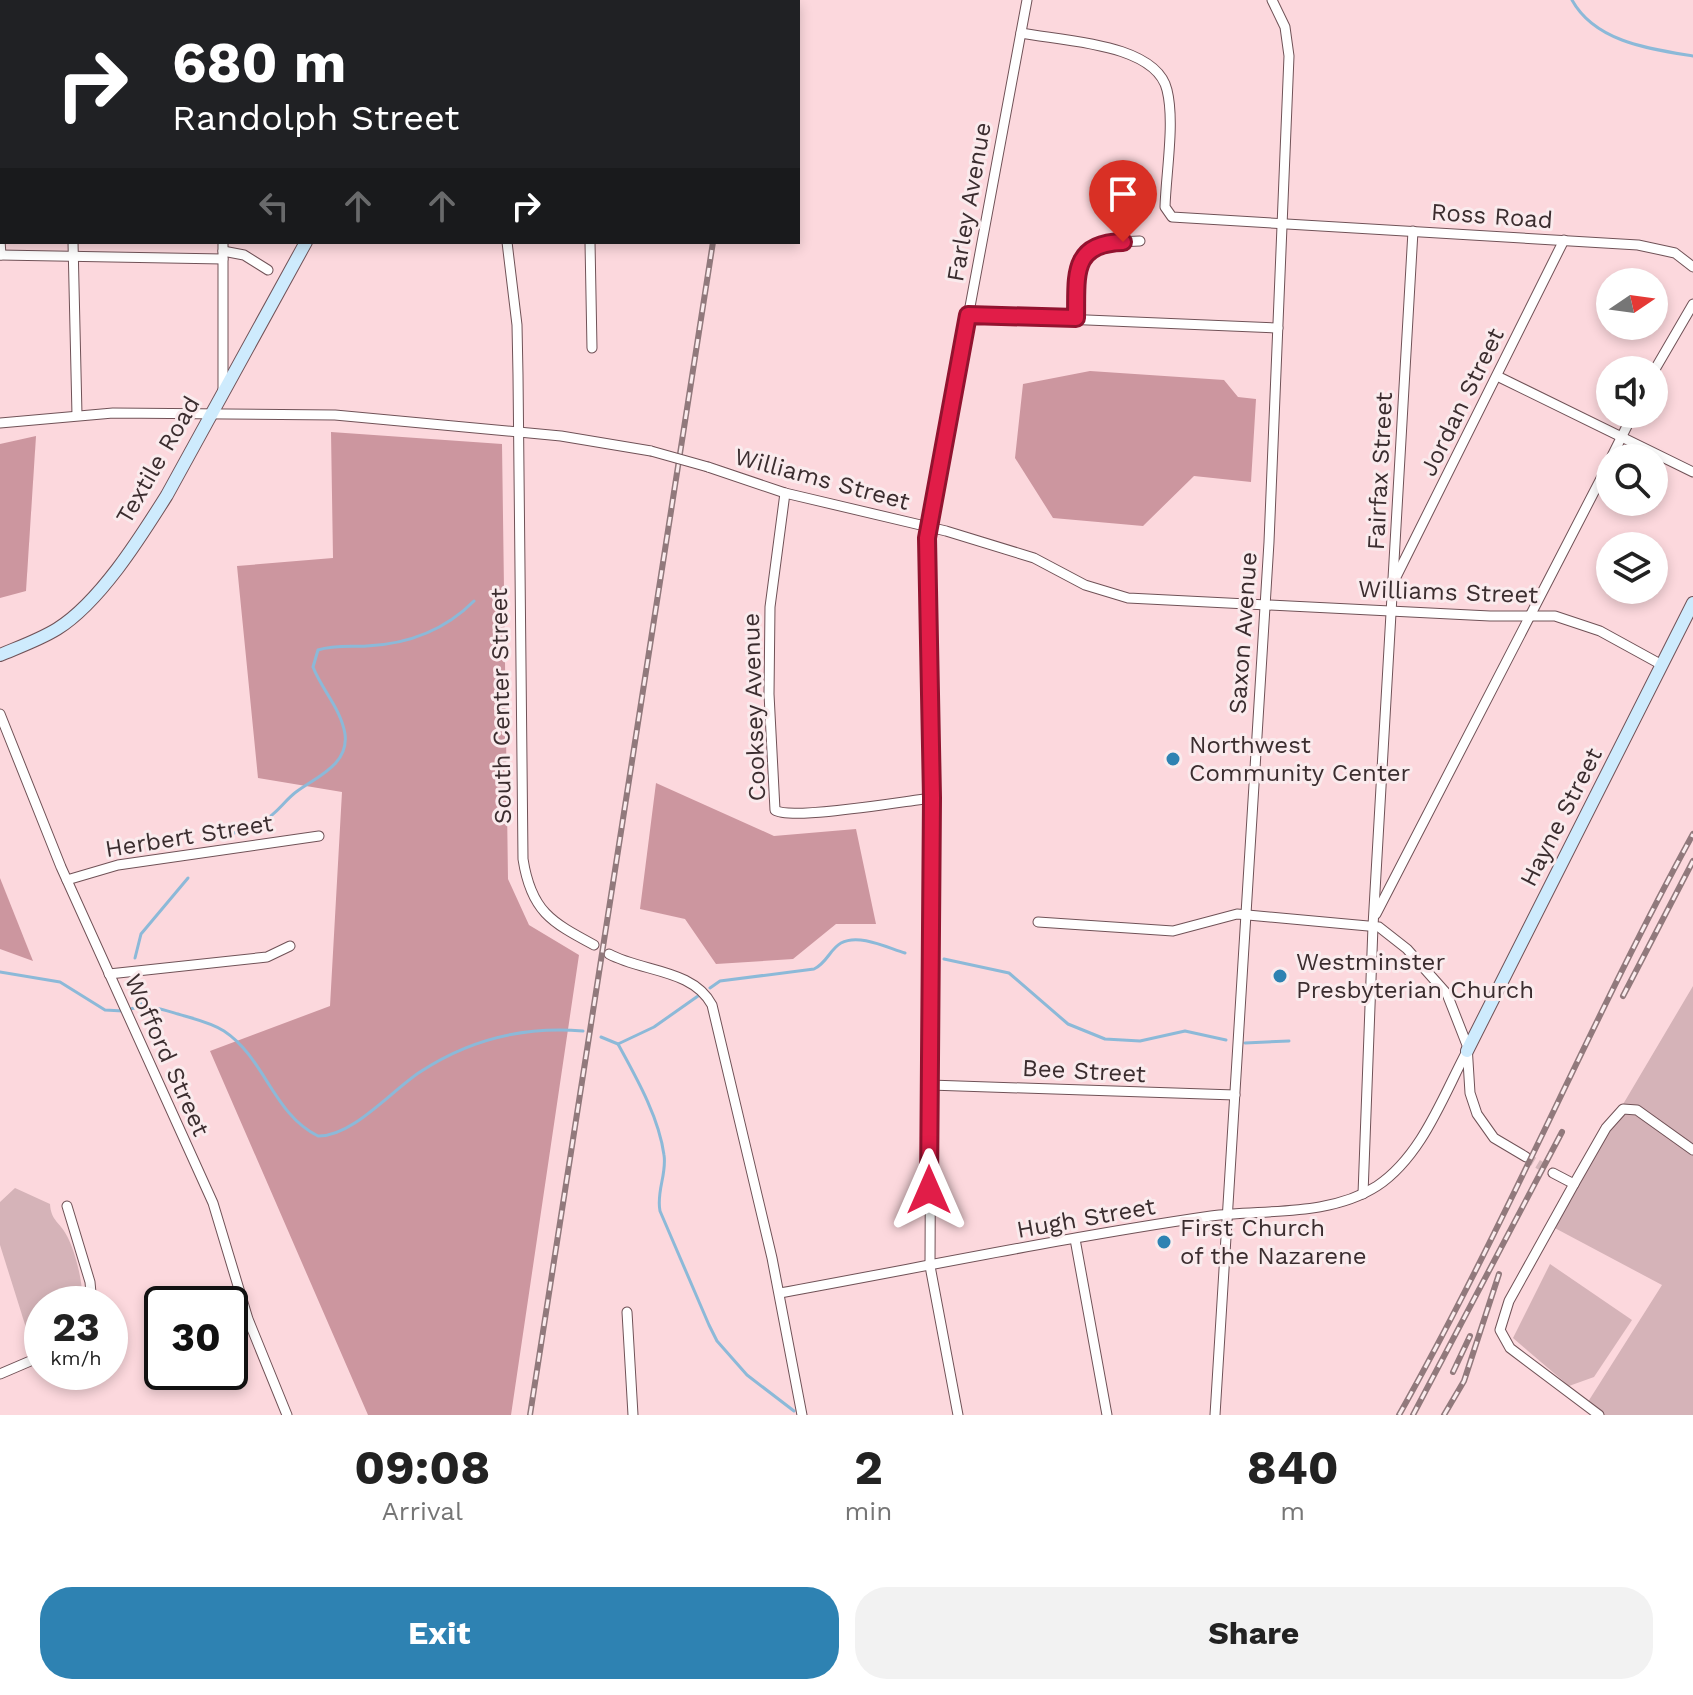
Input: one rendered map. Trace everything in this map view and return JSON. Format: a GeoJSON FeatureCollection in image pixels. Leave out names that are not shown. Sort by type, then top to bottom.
{"type":"FeatureCollection","features":[{"type":"Feature","properties":{"kind":"street","name":"Farley Avenue"},"geometry":{"type":"LineString","coordinates":[[958,1415],[930,1266],[932,798],[929,527],[1027,0]]}},
{"type":"Feature","properties":{"kind":"street","name":"Saxon Avenue"},"geometry":{"type":"LineString","coordinates":[[1215,1415],[1265,606],[1283,224],[1289,56],[1285,27],[1272,0]]}},
{"type":"Feature","properties":{"kind":"street","name":"Ross Road"},"geometry":{"type":"LineString","coordinates":[[1021,33],[1135,54],[1156,68],[1169,98],[1168,215],[1665,249],[1693,267]]}},
{"type":"Feature","properties":{"kind":"street","name":"Fairfax Street"},"geometry":{"type":"LineString","coordinates":[[1363,1194],[1374,921],[1413,231]]}},
{"type":"Feature","properties":{"kind":"street","name":"Jordan Street"},"geometry":{"type":"LineString","coordinates":[[1394,580],[1564,240]]}},
{"type":"Feature","properties":{"kind":"street"},"geometry":{"type":"LineString","coordinates":[[1076,318],[1078,264],[1089,250],[1105,242],[1140,241]]}},
{"type":"Feature","properties":{"kind":"street"},"geometry":{"type":"LineString","coordinates":[[73,244],[77,415]]}},
{"type":"Feature","properties":{"kind":"street","name":"Textile Road"},"geometry":{"type":"LineString","coordinates":[[0,655],[55,630],[95,593],[155,514],[305,244]]}},
{"type":"Feature","properties":{"kind":"street","name":"South Center Street"},"geometry":{"type":"LineString","coordinates":[[507,244],[517,325],[526,876],[530,892],[545,914],[594,945]]}},
{"type":"Feature","properties":{"kind":"street"},"geometry":{"type":"LineString","coordinates":[[590,244],[592,348]]}},
{"type":"Feature","properties":{"kind":"street"},"geometry":{"type":"LineString","coordinates":[[1,255],[223,251],[244,255],[268,270]]}},
{"type":"Feature","properties":{"kind":"street"},"geometry":{"type":"LineString","coordinates":[[223,251],[223,393]]}},
{"type":"Feature","properties":{"kind":"street"},"geometry":{"type":"LineString","coordinates":[[1663,356],[1693,304]]}},
{"type":"Feature","properties":{"kind":"street"},"geometry":{"type":"LineString","coordinates":[[968,315],[1278,328]]}},
{"type":"Feature","properties":{"kind":"street"},"geometry":{"type":"LineString","coordinates":[[1497,376],[1693,472]]}},
{"type":"Feature","properties":{"kind":"street","name":"Williams Street"},"geometry":{"type":"LineString","coordinates":[[0,423],[77,415],[360,416],[517,432],[651,451],[785,493],[929,527],[1042,561],[1085,585],[1115,596],[1265,606],[1555,616],[1579,622],[1662,665]]}},
{"type":"Feature","properties":{"kind":"street"},"geometry":{"type":"LineString","coordinates":[[1619,444],[1627,428]]}},
{"type":"Feature","properties":{"kind":"street"},"geometry":{"type":"LineString","coordinates":[[1374,921],[1596,489]]}},
{"type":"Feature","properties":{"kind":"street","name":"Cooksey Avenue"},"geometry":{"type":"LineString","coordinates":[[785,493],[770,607],[769,694],[775,810],[783,814],[834,811],[932,798]]}},
{"type":"Feature","properties":{"kind":"street","name":"Hayne Street"},"geometry":{"type":"LineString","coordinates":[[1467,1051],[1693,603]]}},
{"type":"Feature","properties":{"kind":"street","name":"Wofford Street"},"geometry":{"type":"LineString","coordinates":[[0,714],[67,880],[213,1203],[248,1319],[287,1415]]}},
{"type":"Feature","properties":{"kind":"street","name":"Herbert Street"},"geometry":{"type":"LineString","coordinates":[[67,880],[118,865],[319,836]]}},
{"type":"Feature","properties":{"kind":"street"},"geometry":{"type":"LineString","coordinates":[[1038,922],[1173,931],[1234,915],[1374,921],[1438,981],[1456,1010],[1467,1051],[1470,1093],[1480,1121],[1494,1138],[1526,1157]]}},
{"type":"Feature","properties":{"kind":"street"},"geometry":{"type":"LineString","coordinates":[[109,974],[267,957],[290,946]]}},
{"type":"Feature","properties":{"kind":"street"},"geometry":{"type":"LineString","coordinates":[[609,954],[636,967],[689,981],[708,997],[780,1293],[802,1415]]}},
{"type":"Feature","properties":{"kind":"street","name":"Hugh Street"},"geometry":{"type":"LineString","coordinates":[[780,1293],[1075,1239],[1228,1216],[1272,1213],[1342,1201],[1363,1194],[1387,1179],[1409,1155],[1467,1051]]}},
{"type":"Feature","properties":{"kind":"street","name":"Bee Street"},"geometry":{"type":"LineString","coordinates":[[930,1085],[1235,1095]]}},
{"type":"Feature","properties":{"kind":"street"},"geometry":{"type":"LineString","coordinates":[[1599,1415],[1510,1348],[1500,1330],[1509,1301],[1606,1128],[1623,1109],[1637,1110],[1693,1150]]}},
{"type":"Feature","properties":{"kind":"street"},"geometry":{"type":"LineString","coordinates":[[1553,1173],[1574,1184]]}},
{"type":"Feature","properties":{"kind":"street"},"geometry":{"type":"LineString","coordinates":[[67,1206],[90,1286]]}},
{"type":"Feature","properties":{"kind":"street"},"geometry":{"type":"LineString","coordinates":[[1075,1239],[1107,1415]]}},
{"type":"Feature","properties":{"kind":"street"},"geometry":{"type":"LineString","coordinates":[[627,1312],[633,1415]]}},
{"type":"Feature","properties":{"kind":"street"},"geometry":{"type":"LineString","coordinates":[[0,1374],[24,1364]]}},
{"type":"Feature","properties":{"kind":"shaded area"},"geometry":{"type":"Polygon","coordinates":[[[1090,371],[1224,380],[1238,397],[1256,399],[1251,482],[1194,476],[1143,526],[1053,518],[1015,458],[1023,384],[1090,371]]]}},
{"type":"Feature","properties":{"kind":"shaded area"},"geometry":{"type":"Polygon","coordinates":[[[331,432],[502,444],[508,879],[529,925],[579,955],[511,1415],[368,1415],[210,1051],[330,1006],[342,792],[258,778],[237,566],[333,558],[331,432]]]}},
{"type":"Feature","properties":{"kind":"shaded area"},"geometry":{"type":"Polygon","coordinates":[[[36,436],[26,591],[0,598],[0,444],[36,436]]]}},
{"type":"Feature","properties":{"kind":"shaded area"},"geometry":{"type":"Polygon","coordinates":[[[656,783],[774,836],[856,829],[876,924],[836,924],[793,959],[716,964],[685,919],[640,909],[656,783]]]}},
{"type":"Feature","properties":{"kind":"shaded area"},"geometry":{"type":"Polygon","coordinates":[[[0,878],[33,961],[0,949],[0,878]]]}},
{"type":"Feature","properties":{"kind":"shaded area"},"geometry":{"type":"Polygon","coordinates":[[[1693,986],[1693,1415],[1599,1415],[1586,1405],[1662,1285],[1551,1226],[1693,986]]]}},
{"type":"Feature","properties":{"kind":"shaded area"},"geometry":{"type":"Polygon","coordinates":[[[15,1188],[50,1204],[79,1270],[82,1286],[24,1286],[24,1321],[0,1245],[0,1202],[15,1188]]]}},
{"type":"Feature","properties":{"kind":"shaded area"},"geometry":{"type":"Polygon","coordinates":[[[1550,1264],[1632,1320],[1594,1377],[1569,1386],[1513,1338],[1550,1264]]]}},
{"type":"Feature","properties":{"kind":"waterway"},"geometry":{"type":"LineString","coordinates":[[1572,0],[1582,14],[1609,34],[1642,46],[1693,56]]}},
{"type":"Feature","properties":{"kind":"waterway"},"geometry":{"type":"LineString","coordinates":[[230,836],[268,818],[296,792],[330,769],[342,754],[345,745],[343,725],[313,667],[318,650],[382,645],[411,639],[451,620],[474,601]]}},
{"type":"Feature","properties":{"kind":"waterway"},"geometry":{"type":"LineString","coordinates":[[135,958],[141,934],[188,878]]}},
{"type":"Feature","properties":{"kind":"waterway"},"geometry":{"type":"LineString","coordinates":[[710,988],[720,981],[814,969],[837,946],[848,940],[873,942],[905,953]]}},
{"type":"Feature","properties":{"kind":"waterway"},"geometry":{"type":"LineString","coordinates":[[944,959],[1009,973],[1068,1024],[1105,1039],[1140,1041],[1185,1031],[1226,1040]]}},
{"type":"Feature","properties":{"kind":"waterway"},"geometry":{"type":"LineString","coordinates":[[0,972],[60,982],[105,1010],[123,1011]]}},
{"type":"Feature","properties":{"kind":"waterway"},"geometry":{"type":"LineString","coordinates":[[136,977],[141,1006]]}},
{"type":"Feature","properties":{"kind":"waterway"},"geometry":{"type":"LineString","coordinates":[[601,1037],[618,1044],[654,1027],[698,996]]}},
{"type":"Feature","properties":{"kind":"waterway"},"geometry":{"type":"LineString","coordinates":[[130,1009],[160,1009],[224,1031],[250,1056],[290,1114],[318,1136],[331,1134],[358,1121],[420,1072],[478,1043],[519,1033],[583,1031]]}},
{"type":"Feature","properties":{"kind":"waterway"},"geometry":{"type":"LineString","coordinates":[[1245,1043],[1289,1041]]}},
{"type":"Feature","properties":{"kind":"waterway"},"geometry":{"type":"LineString","coordinates":[[618,1044],[657,1126],[665,1162],[659,1197],[660,1211],[709,1325],[717,1341],[747,1375],[794,1411]]}},
{"type":"Feature","properties":{"kind":"tunnel"},"geometry":{"type":"LineString","coordinates":[[1526,1157],[1553,1173]]}},
{"type":"Feature","properties":{"kind":"railway"},"geometry":{"type":"LineString","coordinates":[[530,1415],[713,244]]}},
{"type":"Feature","properties":{"kind":"railway"},"geometry":{"type":"LineString","coordinates":[[1399,1415],[1475,1271],[1618,978],[1693,834]]}},
{"type":"Feature","properties":{"kind":"railway"},"geometry":{"type":"LineString","coordinates":[[1623,996],[1693,861]]}},
{"type":"Feature","properties":{"kind":"railway"},"geometry":{"type":"LineString","coordinates":[[1413,1415],[1562,1132]]}},
{"type":"Feature","properties":{"kind":"railway"},"geometry":{"type":"LineString","coordinates":[[1444,1415],[1464,1381],[1499,1274]]}},
{"type":"Feature","properties":{"kind":"railway"},"geometry":{"type":"LineString","coordinates":[[1453,1372],[1470,1336]]}},
{"type":"Feature","properties":{"kind":"place","name":"Northwest Community Center"},"geometry":{"type":"Point","coordinates":[1173,759]}},
{"type":"Feature","properties":{"kind":"place","name":"Westminster Presbyterian Church"},"geometry":{"type":"Point","coordinates":[1280,976]}},
{"type":"Feature","properties":{"kind":"place","name":"First Church of the Nazarene"},"geometry":{"type":"Point","coordinates":[1164,1242]}},
{"type":"Feature","properties":{"kind":"route"},"geometry":{"type":"LineString","coordinates":[[929,1190],[932,798],[927,538],[968,315],[1076,318],[1078,264],[1089,250],[1105,242],[1123,242]]}}]}
